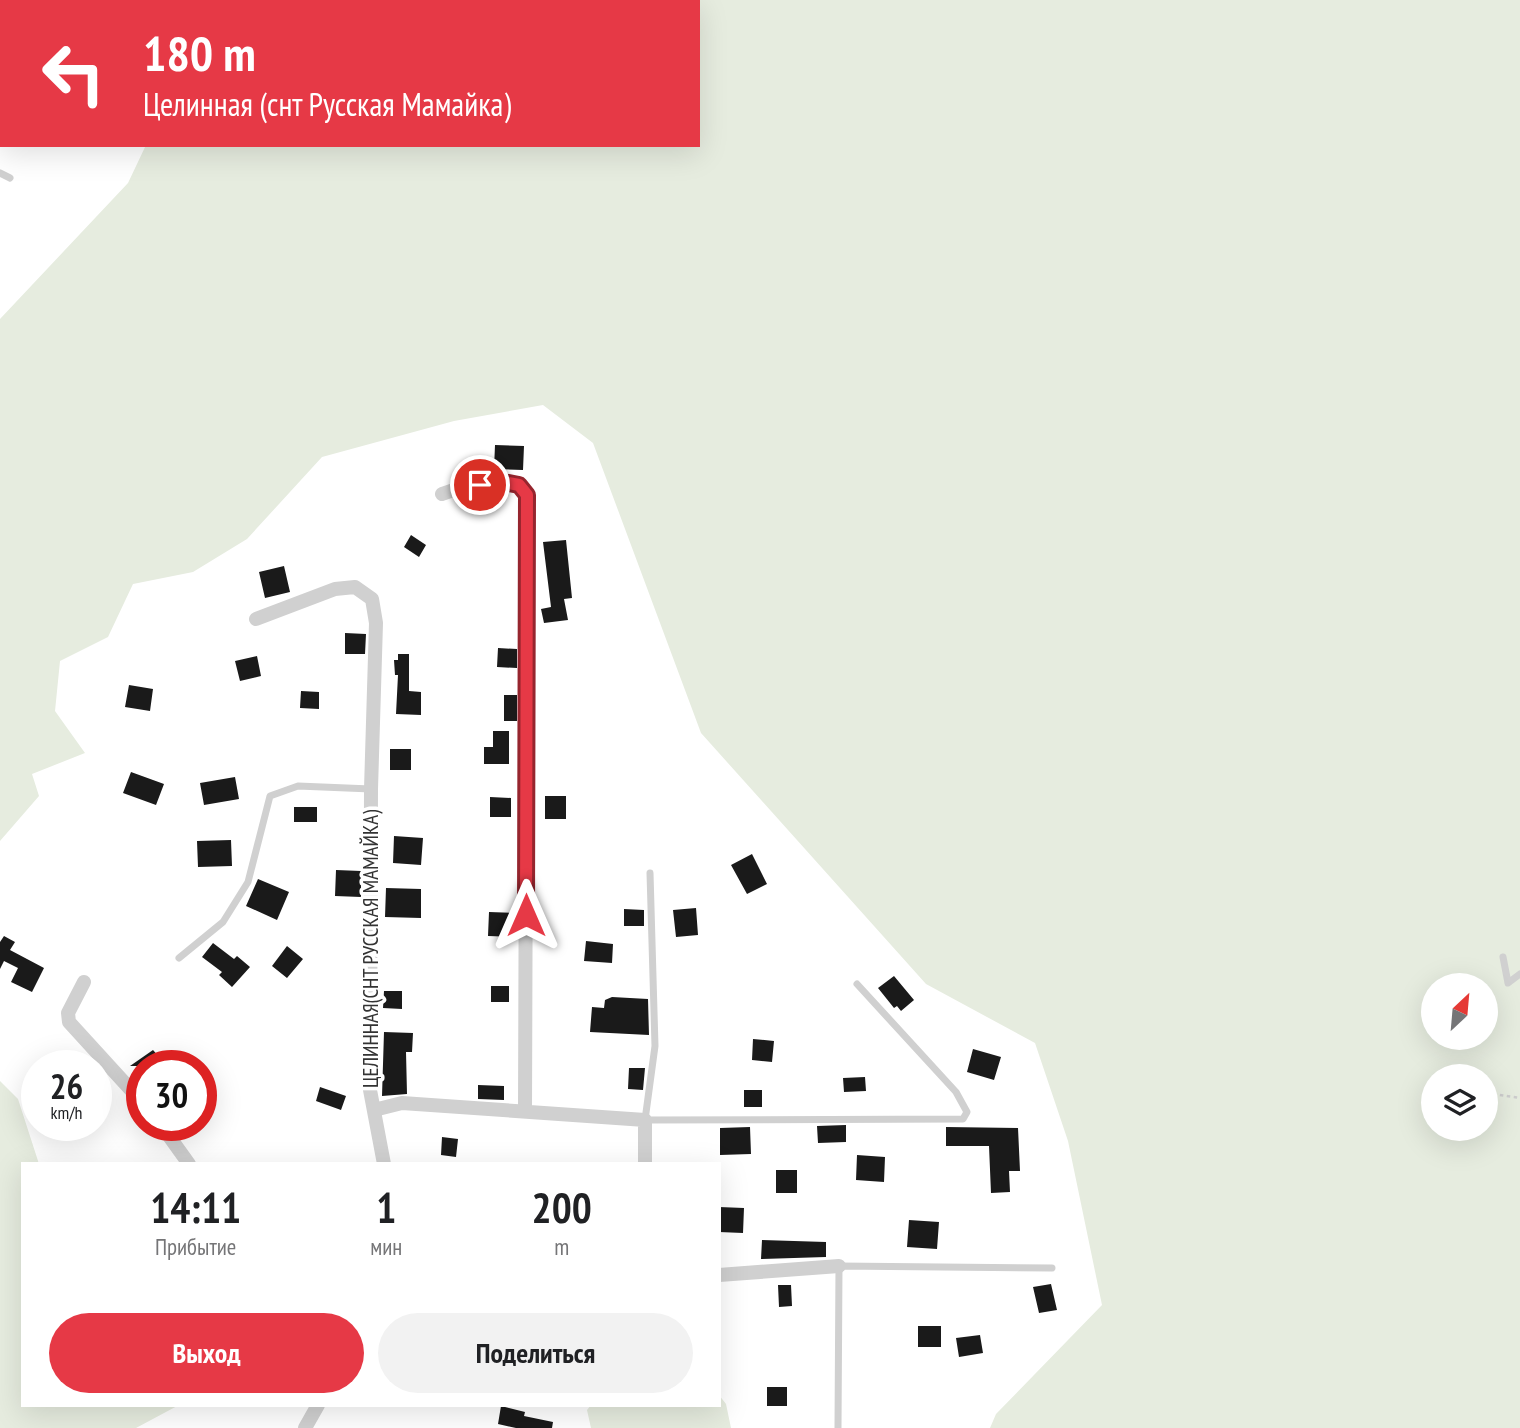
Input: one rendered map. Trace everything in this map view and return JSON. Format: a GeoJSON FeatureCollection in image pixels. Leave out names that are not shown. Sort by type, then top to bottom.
{"type":"FeatureCollection","features":[{"type":"Feature","properties":{"kind":"street"},"geometry":{"type":"LineString","coordinates":[[442,494],[456,488],[503,482],[519,485],[527,495],[525,1111]]}},
{"type":"Feature","properties":{"kind":"street"},"geometry":{"type":"LineString","coordinates":[[256,619],[335,589],[355,587],[372,599],[376,623],[371,789]]}},
{"type":"Feature","properties":{"kind":"street","name":"ЦЕЛИННАЯ(СНТ РУССКАЯ МАМАЙКА)"},"geometry":{"type":"LineString","coordinates":[[371,789],[370,1090],[384,1162]]}},
{"type":"Feature","properties":{"kind":"street"},"geometry":{"type":"LineString","coordinates":[[85,982],[68,1013],[69,1022],[126,1084]]}},
{"type":"Feature","properties":{"kind":"street","name":"ЦЕЛИННАЯ(СНТ РУССКАЯ МАМАЙКА)"},"geometry":{"type":"LineString","coordinates":[[374,1110],[402,1103],[645,1120]]}},
{"type":"Feature","properties":{"kind":"street"},"geometry":{"type":"LineString","coordinates":[[645,1120],[645,1162]]}},
{"type":"Feature","properties":{"kind":"street"},"geometry":{"type":"LineString","coordinates":[[172,1141],[188,1162]]}},
{"type":"Feature","properties":{"kind":"street"},"geometry":{"type":"LineString","coordinates":[[721,1275],[839,1266]]}},
{"type":"Feature","properties":{"kind":"street"},"geometry":{"type":"LineString","coordinates":[[305,1428],[316,1408]]}},
{"type":"Feature","properties":{"kind":"lane"},"geometry":{"type":"LineString","coordinates":[[0,173],[10,178]]}},
{"type":"Feature","properties":{"kind":"lane","name":"ЦЕЛИННАЯ(СНТ РУССКАЯ МАМАЙКА)"},"geometry":{"type":"LineString","coordinates":[[179,958],[223,922],[248,882],[270,796],[298,786],[371,789]]}},
{"type":"Feature","properties":{"kind":"lane"},"geometry":{"type":"LineString","coordinates":[[645,1120],[655,1046],[650,873]]}},
{"type":"Feature","properties":{"kind":"lane"},"geometry":{"type":"LineString","coordinates":[[1503,957],[1508,983],[1520,974]]}},
{"type":"Feature","properties":{"kind":"lane","name":"ЦЕЛИННАЯ(СНТ РУССКАЯ МАМАЙКА)"},"geometry":{"type":"LineString","coordinates":[[645,1120],[963,1119],[967,1112],[956,1092],[857,984]]}},
{"type":"Feature","properties":{"kind":"lane"},"geometry":{"type":"LineString","coordinates":[[838,1428],[839,1266],[1052,1268]]}},
{"type":"Feature","properties":{"kind":"path"},"geometry":{"type":"LineString","coordinates":[[1498,1095],[1520,1098]]}},
{"type":"Feature","properties":{"kind":"shaded area"},"geometry":{"type":"Polygon","coordinates":[[[700,0],[1520,0],[1520,1428],[990,1428],[996,1414],[1102,1305],[1068,1141],[1035,1043],[926,984],[701,733],[593,443],[543,405],[454,421],[322,457],[247,539],[193,572],[133,584],[108,637],[60,661],[55,711],[85,753],[32,774],[39,796],[0,841],[0,319],[128,183],[145,147],[700,147],[700,0]]]}},
{"type":"Feature","properties":{"kind":"shaded area"},"geometry":{"type":"Polygon","coordinates":[[[0,1081],[18,1099],[21,1108],[21,1141],[32,1141],[38,1162],[21,1162],[21,1407],[175,1407],[136,1428],[0,1428],[0,1081]]]}},
{"type":"Feature","properties":{"kind":"shaded area"},"geometry":{"type":"Polygon","coordinates":[[[721,1398],[726,1404],[731,1428],[591,1428],[587,1410],[589,1407],[721,1407],[721,1398]]]}},
{"type":"Feature","properties":{"kind":"building"},"geometry":{"type":"Polygon","coordinates":[[[495,445],[524,446],[523,470],[494,469],[495,445]]]}},
{"type":"Feature","properties":{"kind":"building"},"geometry":{"type":"Polygon","coordinates":[[[411,535],[426,545],[419,557],[404,547],[411,535]]]}},
{"type":"Feature","properties":{"kind":"building"},"geometry":{"type":"Polygon","coordinates":[[[566,540],[572,598],[564,599],[568,620],[544,623],[541,609],[551,607],[543,542],[566,540]]]}},
{"type":"Feature","properties":{"kind":"building"},"geometry":{"type":"Polygon","coordinates":[[[284,566],[290,592],[265,598],[259,572],[284,566]]]}},
{"type":"Feature","properties":{"kind":"building"},"geometry":{"type":"Polygon","coordinates":[[[345,633],[366,634],[365,654],[345,654],[345,633]]]}},
{"type":"Feature","properties":{"kind":"building"},"geometry":{"type":"Polygon","coordinates":[[[498,648],[517,649],[517,668],[497,667],[498,648]]]}},
{"type":"Feature","properties":{"kind":"building"},"geometry":{"type":"Polygon","coordinates":[[[398,654],[409,654],[409,691],[421,692],[421,715],[396,714],[398,675],[395,675],[394,660],[398,660],[398,654]]]}},
{"type":"Feature","properties":{"kind":"building"},"geometry":{"type":"Polygon","coordinates":[[[257,656],[261,676],[240,681],[235,661],[257,656]]]}},
{"type":"Feature","properties":{"kind":"building"},"geometry":{"type":"Polygon","coordinates":[[[129,685],[153,689],[150,711],[125,707],[129,685]]]}},
{"type":"Feature","properties":{"kind":"building"},"geometry":{"type":"Polygon","coordinates":[[[301,691],[319,692],[319,709],[300,708],[301,691]]]}},
{"type":"Feature","properties":{"kind":"building"},"geometry":{"type":"Polygon","coordinates":[[[504,695],[517,695],[517,721],[504,721],[504,695]]]}},
{"type":"Feature","properties":{"kind":"building"},"geometry":{"type":"Polygon","coordinates":[[[493,731],[509,731],[509,764],[484,764],[484,747],[493,747],[493,731]]]}},
{"type":"Feature","properties":{"kind":"building"},"geometry":{"type":"Polygon","coordinates":[[[390,749],[411,749],[411,770],[390,770],[390,749]]]}},
{"type":"Feature","properties":{"kind":"building"},"geometry":{"type":"Polygon","coordinates":[[[131,772],[164,784],[156,805],[123,793],[131,772]]]}},
{"type":"Feature","properties":{"kind":"building"},"geometry":{"type":"Polygon","coordinates":[[[235,777],[239,799],[204,805],[200,783],[235,777]]]}},
{"type":"Feature","properties":{"kind":"building"},"geometry":{"type":"Polygon","coordinates":[[[545,796],[566,796],[566,819],[545,819],[545,796]]]}},
{"type":"Feature","properties":{"kind":"building"},"geometry":{"type":"Polygon","coordinates":[[[490,797],[511,798],[511,817],[490,817],[490,797]]]}},
{"type":"Feature","properties":{"kind":"building"},"geometry":{"type":"Polygon","coordinates":[[[294,807],[317,807],[317,822],[294,822],[294,807]]]}},
{"type":"Feature","properties":{"kind":"building"},"geometry":{"type":"Polygon","coordinates":[[[394,836],[423,838],[421,865],[393,863],[394,836]]]}},
{"type":"Feature","properties":{"kind":"building"},"geometry":{"type":"Polygon","coordinates":[[[231,840],[232,866],[198,867],[197,841],[231,840]]]}},
{"type":"Feature","properties":{"kind":"building"},"geometry":{"type":"Polygon","coordinates":[[[752,854],[767,884],[747,894],[731,865],[752,854]]]}},
{"type":"Feature","properties":{"kind":"building"},"geometry":{"type":"Polygon","coordinates":[[[336,870],[361,871],[361,897],[335,896],[336,870]]]}},
{"type":"Feature","properties":{"kind":"building"},"geometry":{"type":"Polygon","coordinates":[[[258,879],[289,892],[277,920],[246,906],[258,879]]]}},
{"type":"Feature","properties":{"kind":"building"},"geometry":{"type":"Polygon","coordinates":[[[386,888],[421,889],[421,918],[385,917],[386,888]]]}},
{"type":"Feature","properties":{"kind":"building"},"geometry":{"type":"Polygon","coordinates":[[[696,908],[698,935],[676,937],[673,910],[696,908]]]}},
{"type":"Feature","properties":{"kind":"building"},"geometry":{"type":"Polygon","coordinates":[[[624,909],[644,910],[644,926],[624,926],[624,909]]]}},
{"type":"Feature","properties":{"kind":"building"},"geometry":{"type":"Polygon","coordinates":[[[489,912],[515,913],[514,937],[488,936],[489,912]]]}},
{"type":"Feature","properties":{"kind":"building"},"geometry":{"type":"Polygon","coordinates":[[[4,936],[15,942],[10,950],[44,968],[32,992],[11,982],[18,968],[4,961],[0,969],[0,942],[4,936]]]}},
{"type":"Feature","properties":{"kind":"building"},"geometry":{"type":"Polygon","coordinates":[[[586,941],[613,944],[612,963],[584,961],[586,941]]]}},
{"type":"Feature","properties":{"kind":"building"},"geometry":{"type":"Polygon","coordinates":[[[213,943],[234,959],[237,956],[250,967],[232,987],[219,975],[222,972],[202,957],[213,943]]]}},
{"type":"Feature","properties":{"kind":"building"},"geometry":{"type":"Polygon","coordinates":[[[287,946],[303,959],[287,978],[272,966],[287,946]]]}},
{"type":"Feature","properties":{"kind":"building"},"geometry":{"type":"Polygon","coordinates":[[[894,976],[914,1000],[901,1011],[897,1006],[894,1008],[878,988],[894,976]]]}},
{"type":"Feature","properties":{"kind":"building"},"geometry":{"type":"Polygon","coordinates":[[[491,986],[509,986],[509,1002],[491,1002],[491,986]]]}},
{"type":"Feature","properties":{"kind":"building"},"geometry":{"type":"Polygon","coordinates":[[[384,991],[402,991],[402,1009],[383,1008],[384,991]]]}},
{"type":"Feature","properties":{"kind":"building"},"geometry":{"type":"Polygon","coordinates":[[[612,997],[648,999],[649,1035],[590,1032],[592,1007],[604,1008],[605,1000],[612,997]]]}},
{"type":"Feature","properties":{"kind":"building"},"geometry":{"type":"Polygon","coordinates":[[[384,1032],[413,1033],[412,1052],[406,1052],[407,1094],[382,1096],[384,1032]]]}},
{"type":"Feature","properties":{"kind":"building"},"geometry":{"type":"Polygon","coordinates":[[[753,1039],[774,1041],[772,1062],[752,1060],[753,1039]]]}},
{"type":"Feature","properties":{"kind":"building"},"geometry":{"type":"Polygon","coordinates":[[[973,1049],[1001,1057],[994,1080],[967,1072],[973,1049]]]}},
{"type":"Feature","properties":{"kind":"building"},"geometry":{"type":"Polygon","coordinates":[[[629,1068],[645,1068],[643,1090],[628,1089],[629,1068]]]}},
{"type":"Feature","properties":{"kind":"building"},"geometry":{"type":"Polygon","coordinates":[[[865,1077],[866,1091],[844,1092],[843,1078],[865,1077]]]}},
{"type":"Feature","properties":{"kind":"building"},"geometry":{"type":"Polygon","coordinates":[[[478,1085],[504,1086],[504,1100],[478,1099],[478,1085]]]}},
{"type":"Feature","properties":{"kind":"building"},"geometry":{"type":"Polygon","coordinates":[[[320,1087],[346,1096],[341,1110],[316,1101],[320,1087]]]}},
{"type":"Feature","properties":{"kind":"building"},"geometry":{"type":"Polygon","coordinates":[[[744,1090],[762,1090],[762,1107],[744,1107],[744,1090]]]}},
{"type":"Feature","properties":{"kind":"building"},"geometry":{"type":"Polygon","coordinates":[[[846,1125],[846,1142],[818,1143],[817,1126],[846,1125]]]}},
{"type":"Feature","properties":{"kind":"building"},"geometry":{"type":"Polygon","coordinates":[[[750,1127],[751,1154],[720,1155],[720,1128],[750,1127]]]}},
{"type":"Feature","properties":{"kind":"building"},"geometry":{"type":"Polygon","coordinates":[[[946,1127],[1018,1128],[1020,1171],[1009,1171],[1010,1192],[991,1193],[989,1146],[946,1146],[946,1127]]]}},
{"type":"Feature","properties":{"kind":"building"},"geometry":{"type":"Polygon","coordinates":[[[442,1137],[458,1139],[456,1157],[441,1155],[442,1137]]]}},
{"type":"Feature","properties":{"kind":"building"},"geometry":{"type":"Polygon","coordinates":[[[857,1155],[885,1157],[884,1182],[856,1180],[857,1155]]]}},
{"type":"Feature","properties":{"kind":"building"},"geometry":{"type":"Polygon","coordinates":[[[776,1170],[797,1170],[797,1193],[776,1193],[776,1170]]]}},
{"type":"Feature","properties":{"kind":"building"},"geometry":{"type":"Polygon","coordinates":[[[721,1207],[744,1208],[743,1233],[721,1232],[721,1207]]]}},
{"type":"Feature","properties":{"kind":"building"},"geometry":{"type":"Polygon","coordinates":[[[909,1220],[939,1222],[937,1249],[907,1247],[909,1220]]]}},
{"type":"Feature","properties":{"kind":"building"},"geometry":{"type":"Polygon","coordinates":[[[762,1240],[826,1242],[826,1257],[761,1259],[762,1240]]]}},
{"type":"Feature","properties":{"kind":"building"},"geometry":{"type":"Polygon","coordinates":[[[1051,1284],[1057,1310],[1039,1313],[1033,1287],[1051,1284]]]}},
{"type":"Feature","properties":{"kind":"building"},"geometry":{"type":"Polygon","coordinates":[[[778,1285],[791,1285],[792,1306],[779,1307],[778,1285]]]}},
{"type":"Feature","properties":{"kind":"building"},"geometry":{"type":"Polygon","coordinates":[[[918,1326],[941,1326],[941,1347],[918,1347],[918,1326]]]}},
{"type":"Feature","properties":{"kind":"building"},"geometry":{"type":"Polygon","coordinates":[[[980,1335],[983,1353],[959,1357],[956,1338],[980,1335]]]}},
{"type":"Feature","properties":{"kind":"building"},"geometry":{"type":"Polygon","coordinates":[[[767,1387],[787,1387],[787,1406],[767,1406],[767,1387]]]}},
{"type":"Feature","properties":{"kind":"building"},"geometry":{"type":"Polygon","coordinates":[[[501,1407],[525,1412],[524,1416],[553,1422],[552,1428],[516,1428],[498,1424],[501,1407]]]}},
{"type":"Feature","properties":{"kind":"route"},"geometry":{"type":"LineString","coordinates":[[480,485],[503,482],[519,485],[527,495],[526,915]]}}]}
